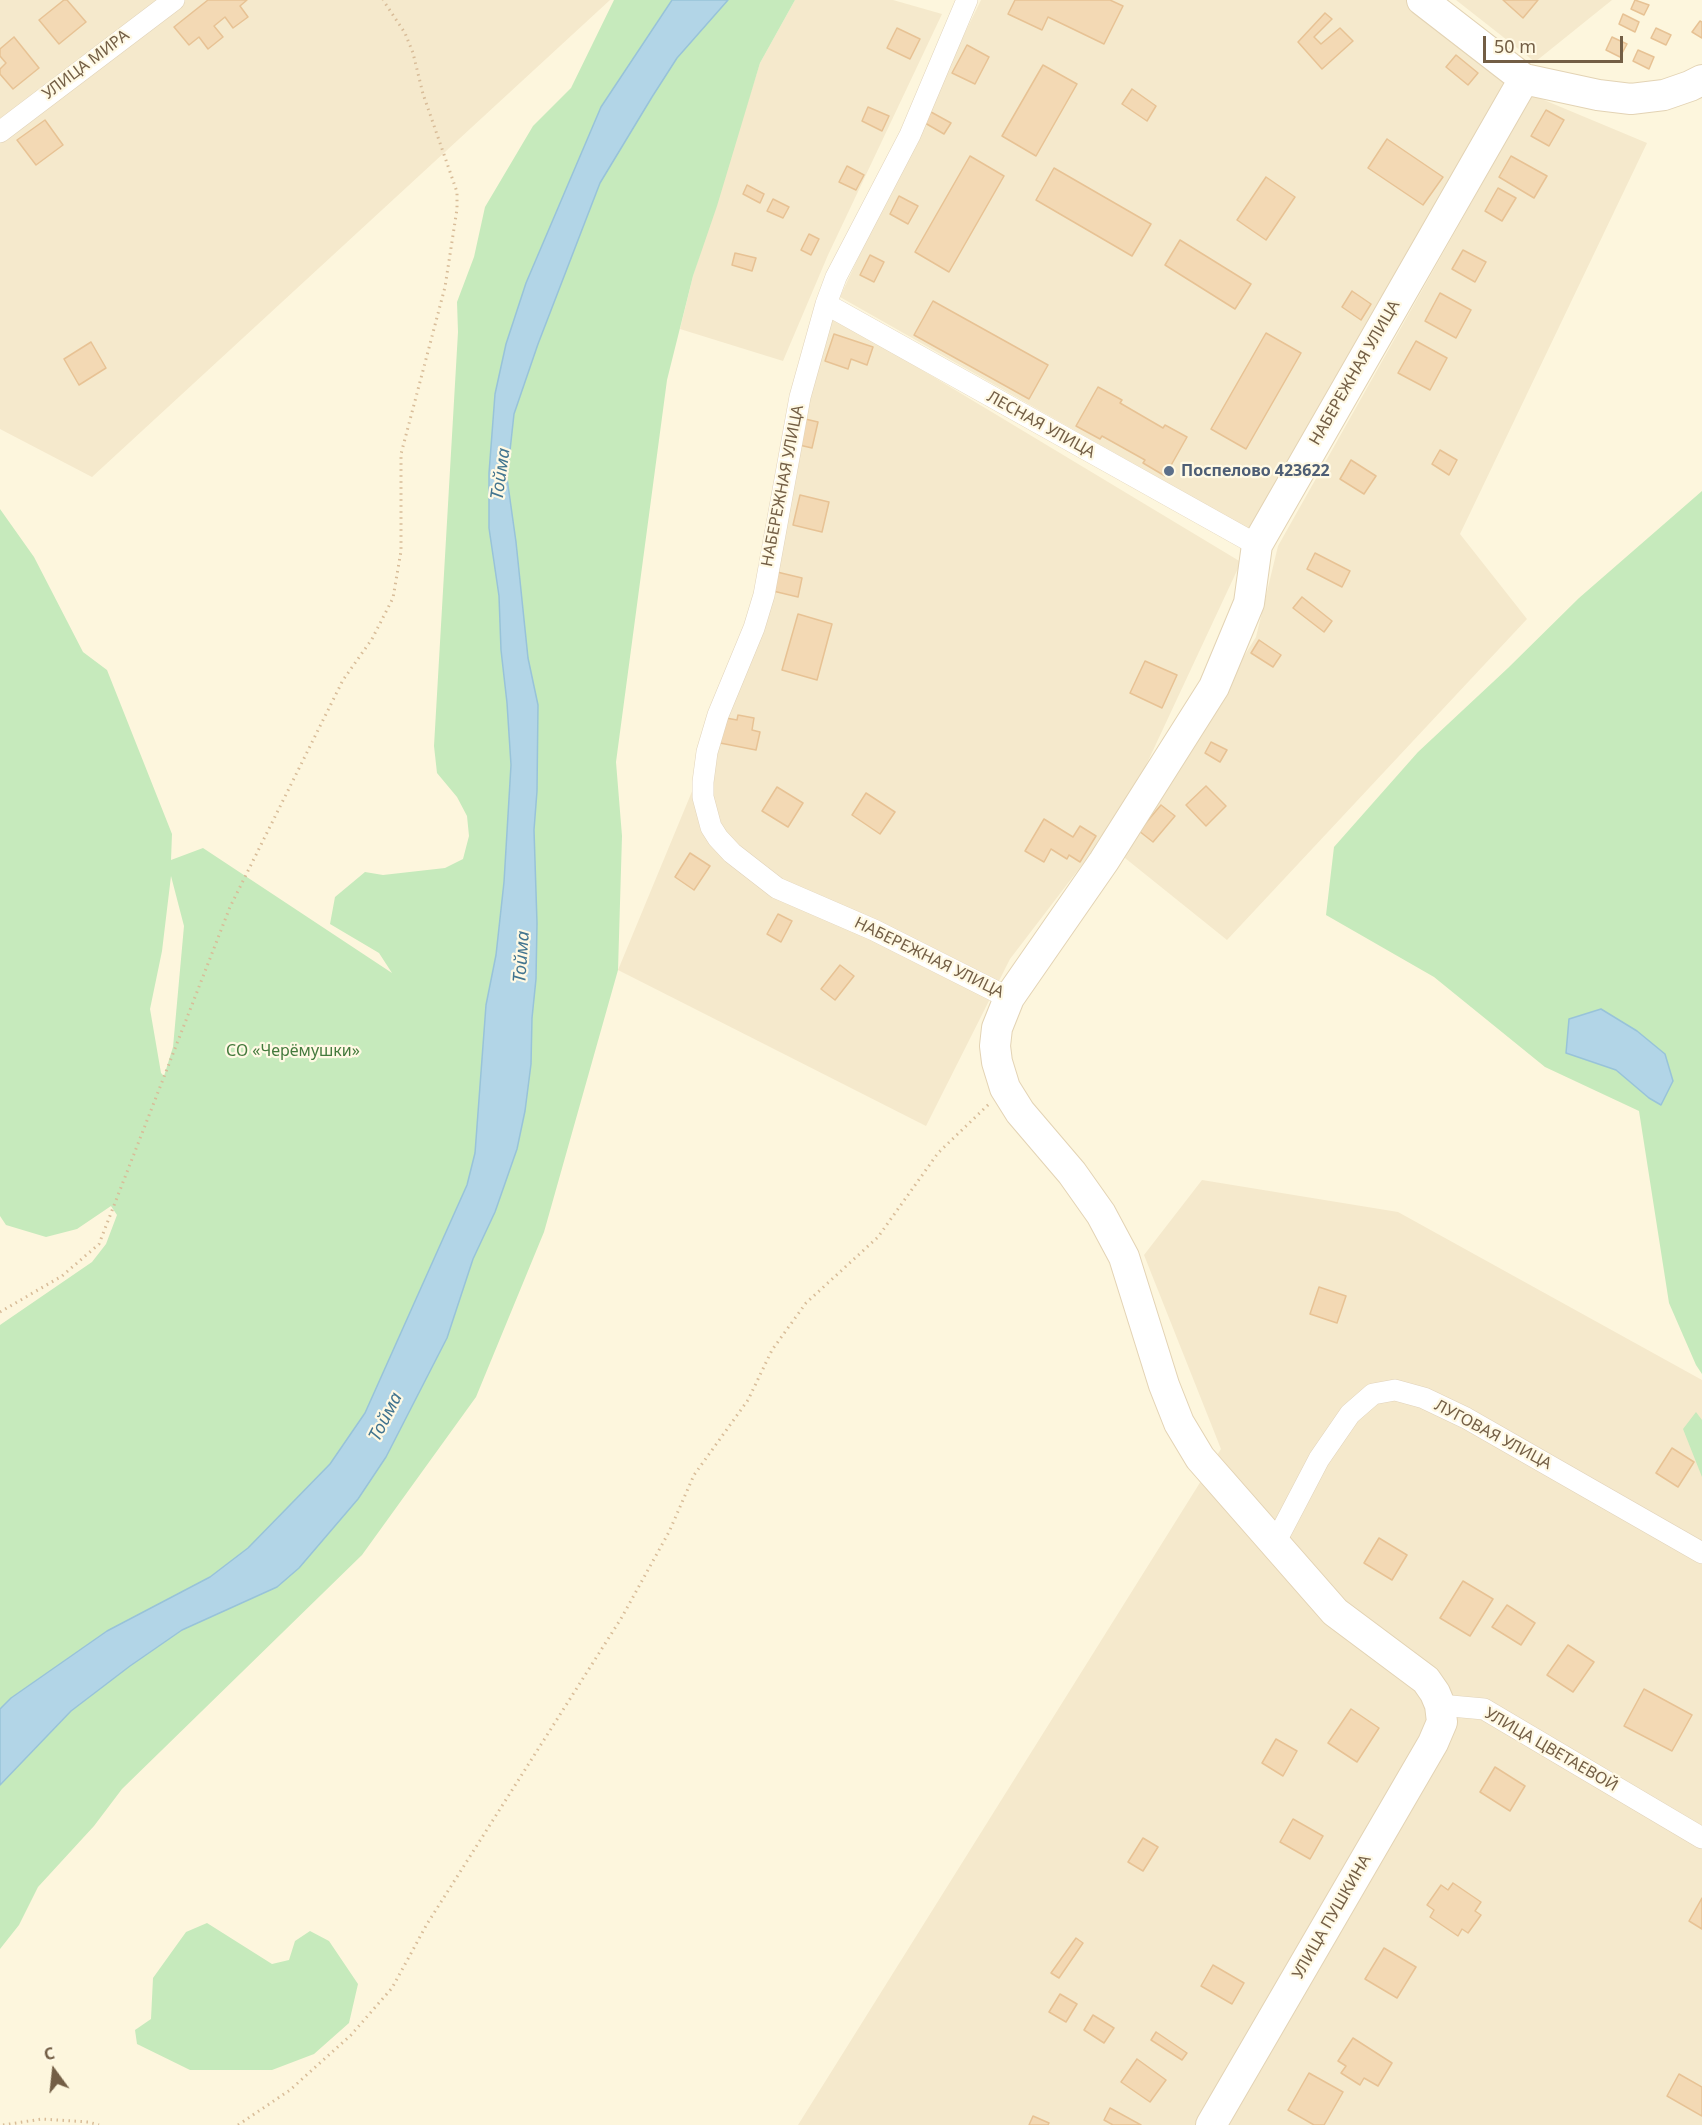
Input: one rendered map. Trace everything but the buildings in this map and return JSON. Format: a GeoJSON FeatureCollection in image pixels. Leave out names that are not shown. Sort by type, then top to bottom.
{"type":"FeatureCollection","features":[{"type":"Feature","properties":{"kind":"street","name":"УЛИЦА МИРА"},"geometry":{"type":"LineString","coordinates":[[0,132],[174,0]]}},
{"type":"Feature","properties":{"kind":"street","name":"НАБЕРЕЖНАЯ УЛИЦА"},"geometry":{"type":"LineString","coordinates":[[967,0],[909,135],[836,277],[826,304],[800,397],[764,595],[754,628],[718,715],[707,752],[703,797],[718,838],[732,853],[777,888],[874,930],[1009,998],[1104,861],[1214,687],[1249,603],[1257,545],[1524,79]]}},
{"type":"Feature","properties":{"kind":"street"},"geometry":{"type":"LineString","coordinates":[[1422,0],[1524,79],[1598,95],[1631,99],[1664,95],[1702,80]]}},
{"type":"Feature","properties":{"kind":"street","name":"ЛЕСНАЯ УЛИЦА"},"geometry":{"type":"LineString","coordinates":[[826,304],[1257,545]]}},
{"type":"Feature","properties":{"kind":"street"},"geometry":{"type":"LineString","coordinates":[[1009,998],[997,1028],[995,1046],[1005,1088],[1020,1112],[1072,1173],[1101,1214],[1124,1257],[1164,1385],[1179,1423],[1200,1458],[1335,1612],[1426,1680],[1435,1692],[1440,1705]]}},
{"type":"Feature","properties":{"kind":"street","name":"ЛУГОВАЯ УЛИЦА"},"geometry":{"type":"LineString","coordinates":[[1274,1545],[1319,1459],[1350,1414],[1373,1395],[1395,1390],[1424,1398],[1466,1418],[1702,1553]]}},
{"type":"Feature","properties":{"kind":"street","name":"УЛИЦА ЦВЕТАЕВОЙ"},"geometry":{"type":"LineString","coordinates":[[1440,1705],[1484,1709],[1702,1838]]}},
{"type":"Feature","properties":{"kind":"street","name":"УЛИЦА ПУШКИНА"},"geometry":{"type":"LineString","coordinates":[[1211,2125],[1433,1743],[1442,1722],[1440,1705]]}},
{"type":"Feature","properties":{"kind":"path"},"geometry":{"type":"LineString","coordinates":[[0,1312],[62,1276],[99,1244],[230,907],[343,680],[372,639],[393,598],[401,551],[401,454],[445,287],[457,192],[423,94],[413,53],[405,33],[383,0]]}},
{"type":"Feature","properties":{"kind":"path"},"geometry":{"type":"LineString","coordinates":[[238,2125],[290,2090],[351,2035],[392,1988],[427,1924],[622,1617],[669,1532],[694,1475],[748,1401],[772,1350],[806,1303],[878,1237],[938,1153],[1005,1088]]}},
{"type":"Feature","properties":{"kind":"path"},"geometry":{"type":"LineString","coordinates":[[3,2125],[42,2119],[88,2122],[99,2125]]}},
{"type":"Feature","properties":{"kind":"shaded area"},"geometry":{"type":"Polygon","coordinates":[[[0,0],[610,0],[92,477],[0,429],[0,0]]]}},
{"type":"Feature","properties":{"kind":"shaded area"},"geometry":{"type":"Polygon","coordinates":[[[795,0],[893,0],[942,14],[828,255],[783,361],[680,329],[693,276],[760,63],[795,0]]]}},
{"type":"Feature","properties":{"kind":"shaded area"},"geometry":{"type":"Polygon","coordinates":[[[981,0],[1411,0],[1512,83],[1252,531],[840,297],[981,0]]]}},
{"type":"Feature","properties":{"kind":"shaded area"},"geometry":{"type":"Polygon","coordinates":[[[1456,0],[1612,0],[1535,62],[1456,0]]]}},
{"type":"Feature","properties":{"kind":"shaded area"},"geometry":{"type":"Polygon","coordinates":[[[1532,95],[1647,143],[1460,534],[1527,619],[1227,940],[1120,854],[1256,637],[1278,546],[1532,95]]]}},
{"type":"Feature","properties":{"kind":"shaded area"},"geometry":{"type":"Polygon","coordinates":[[[829,314],[1241,562],[1127,806],[1010,959],[926,1126],[618,970],[722,719],[829,314]]]}},
{"type":"Feature","properties":{"kind":"shaded area"},"geometry":{"type":"Polygon","coordinates":[[[1202,1180],[1398,1212],[1702,1380],[1702,2125],[798,2125],[1221,1449],[1144,1255],[1202,1180]]]}},
{"type":"Feature","properties":{"kind":"green space","name":"СО «Черёмушки»"},"geometry":{"type":"Polygon","coordinates":[[[614,0],[672,0],[601,107],[526,283],[495,394],[489,473],[489,528],[499,596],[501,650],[511,765],[504,882],[496,955],[486,1005],[475,1153],[467,1185],[365,1413],[330,1464],[248,1548],[210,1577],[107,1631],[11,1698],[0,1709],[0,1325],[92,1262],[106,1244],[117,1215],[111,1206],[77,1229],[46,1237],[6,1225],[0,1216],[0,509],[34,557],[83,652],[107,670],[172,834],[171,860],[203,848],[392,973],[379,953],[330,924],[335,897],[365,872],[383,875],[445,868],[463,859],[469,836],[467,816],[457,797],[437,773],[434,746],[458,332],[457,302],[474,257],[485,207],[533,126],[571,88],[614,0]],[[171,876],[162,951],[150,1009],[161,1073],[164,1076],[173,1047],[184,926],[171,876]]]}},
{"type":"Feature","properties":{"kind":"green space"},"geometry":{"type":"Polygon","coordinates":[[[728,0],[795,0],[760,63],[717,206],[693,276],[667,380],[616,762],[622,836],[618,970],[544,1232],[476,1397],[362,1555],[122,1789],[94,1826],[38,1887],[19,1925],[0,1949],[0,1785],[71,1711],[130,1666],[182,1630],[277,1587],[299,1568],[358,1499],[386,1457],[447,1338],[473,1259],[495,1212],[517,1149],[525,1111],[531,1064],[536,979],[534,830],[538,705],[528,658],[507,478],[514,414],[538,344],[600,183],[677,58],[728,0]]]}},
{"type":"Feature","properties":{"kind":"green space"},"geometry":{"type":"Polygon","coordinates":[[[1702,491],[1702,1374],[1669,1303],[1639,1111],[1545,1067],[1434,977],[1326,915],[1334,847],[1418,752],[1579,598],[1702,491]]]}},
{"type":"Feature","properties":{"kind":"green space"},"geometry":{"type":"Polygon","coordinates":[[[1696,1412],[1702,1420],[1702,1477],[1683,1429],[1696,1412]]]}},
{"type":"Feature","properties":{"kind":"green space"},"geometry":{"type":"Polygon","coordinates":[[[207,1923],[272,1964],[289,1960],[295,1941],[310,1931],[329,1941],[358,1984],[349,2023],[314,2054],[272,2070],[190,2070],[137,2044],[135,2030],[151,2019],[153,1978],[186,1932],[207,1923]]]}},
{"type":"Feature","properties":{"kind":"water","name":"Тойма"},"geometry":{"type":"Polygon","coordinates":[[[672,0],[728,0],[677,58],[600,183],[538,344],[514,414],[507,478],[528,658],[538,705],[534,830],[536,979],[531,1064],[525,1111],[517,1149],[495,1212],[473,1259],[447,1338],[386,1457],[358,1499],[299,1568],[277,1587],[182,1630],[130,1666],[71,1711],[0,1785],[0,1709],[11,1698],[107,1631],[210,1577],[248,1548],[330,1464],[365,1413],[467,1185],[475,1153],[486,1005],[496,955],[504,882],[511,765],[501,650],[499,596],[489,528],[489,473],[495,394],[506,344],[526,283],[601,107],[672,0]]]}},
{"type":"Feature","properties":{"kind":"water"},"geometry":{"type":"Polygon","coordinates":[[[1601,1009],[1637,1031],[1665,1054],[1673,1081],[1661,1105],[1649,1098],[1616,1070],[1566,1053],[1569,1019],[1601,1009]]]}},
{"type":"Feature","properties":{"kind":"place","name":"Поспелово 423622"},"geometry":{"type":"Point","coordinates":[1169,471]}}]}
